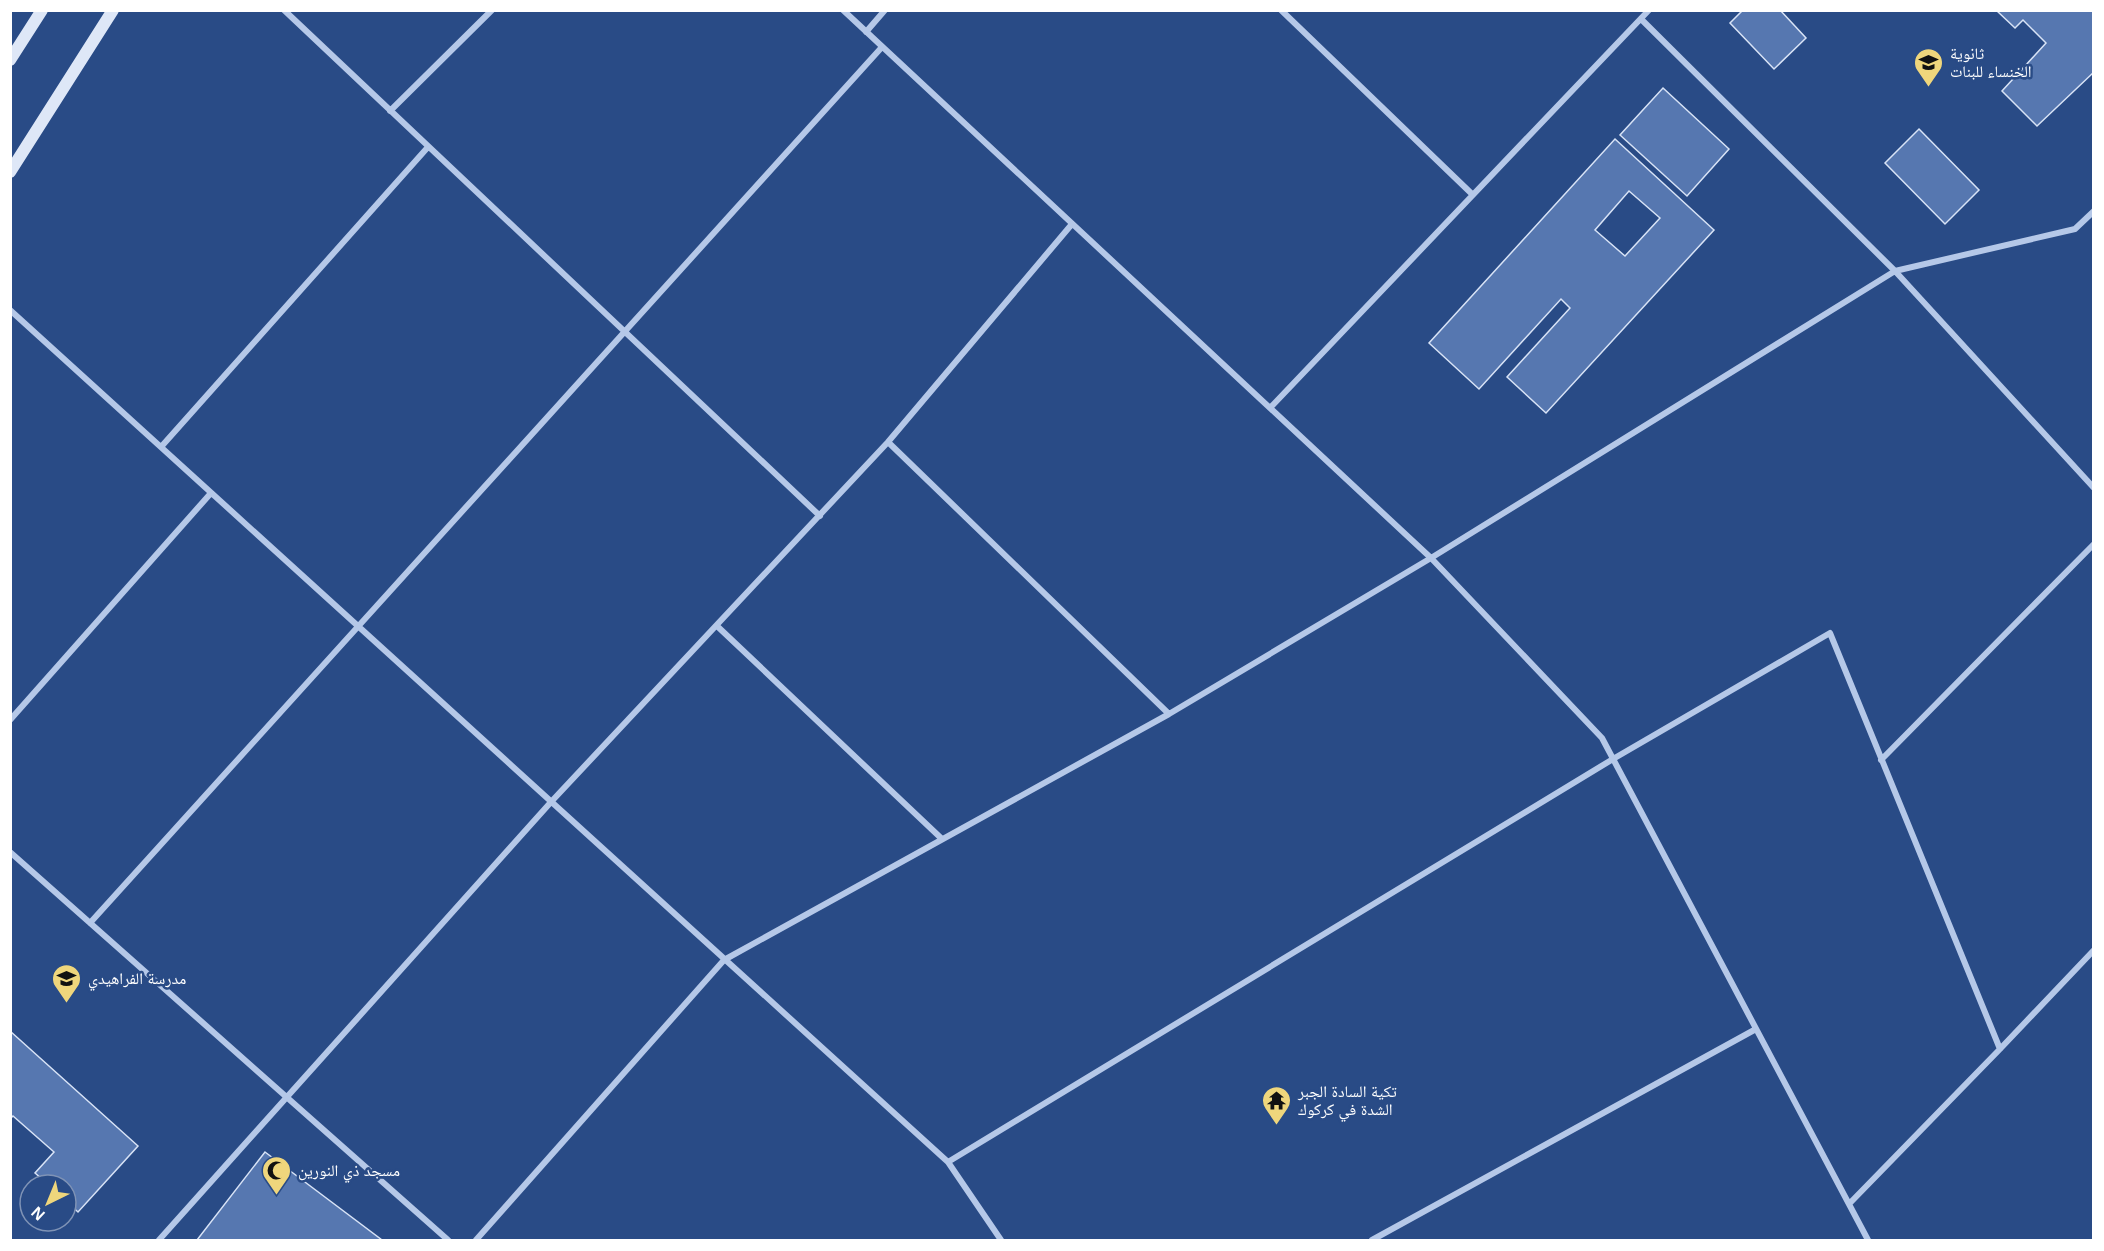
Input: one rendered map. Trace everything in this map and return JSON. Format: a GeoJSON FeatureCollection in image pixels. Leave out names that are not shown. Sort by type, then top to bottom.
{"type":"FeatureCollection","features":[{"type":"Feature","properties":{"kind":"main road"},"geometry":{"type":"LineString","coordinates":[[10,60],[42,10]]}},
{"type":"Feature","properties":{"kind":"main road"},"geometry":{"type":"LineString","coordinates":[[10,172],[113,10]]}},
{"type":"Feature","properties":{"kind":"street"},"geometry":{"type":"LineString","coordinates":[[284,10],[820,516]]}},
{"type":"Feature","properties":{"kind":"street"},"geometry":{"type":"LineString","coordinates":[[390,111],[492,10]]}},
{"type":"Feature","properties":{"kind":"street"},"geometry":{"type":"LineString","coordinates":[[843,10],[1431,558],[1602,738],[1849,1204],[1864,1239]]}},
{"type":"Feature","properties":{"kind":"street"},"geometry":{"type":"LineString","coordinates":[[866,32],[885,10]]}},
{"type":"Feature","properties":{"kind":"street"},"geometry":{"type":"LineString","coordinates":[[1281,10],[1473,195]]}},
{"type":"Feature","properties":{"kind":"street"},"geometry":{"type":"LineString","coordinates":[[1270,408],[1649,10]]}},
{"type":"Feature","properties":{"kind":"street"},"geometry":{"type":"LineString","coordinates":[[1641,19],[1895,271],[2094,488]]}},
{"type":"Feature","properties":{"kind":"street"},"geometry":{"type":"LineString","coordinates":[[90,923],[882,47]]}},
{"type":"Feature","properties":{"kind":"street"},"geometry":{"type":"LineString","coordinates":[[161,447],[428,147]]}},
{"type":"Feature","properties":{"kind":"street"},"geometry":{"type":"LineString","coordinates":[[476,1240],[724,960],[1168,714],[1431,558],[1895,271],[2075,229],[2094,211]]}},
{"type":"Feature","properties":{"kind":"street"},"geometry":{"type":"LineString","coordinates":[[159,1240],[552,802],[888,442],[1072,224]]}},
{"type":"Feature","properties":{"kind":"street"},"geometry":{"type":"LineString","coordinates":[[10,310],[948,1162],[1001,1240]]}},
{"type":"Feature","properties":{"kind":"street"},"geometry":{"type":"LineString","coordinates":[[888,442],[1168,714]]}},
{"type":"Feature","properties":{"kind":"street"},"geometry":{"type":"LineString","coordinates":[[10,720],[211,493]]}},
{"type":"Feature","properties":{"kind":"street"},"geometry":{"type":"LineString","coordinates":[[1881,760],[2094,544]]}},
{"type":"Feature","properties":{"kind":"street"},"geometry":{"type":"LineString","coordinates":[[717,626],[942,839]]}},
{"type":"Feature","properties":{"kind":"street"},"geometry":{"type":"LineString","coordinates":[[948,1162],[1613,759],[1830,633],[2000,1049]]}},
{"type":"Feature","properties":{"kind":"street"},"geometry":{"type":"LineString","coordinates":[[10,852],[448,1240]]}},
{"type":"Feature","properties":{"kind":"street"},"geometry":{"type":"LineString","coordinates":[[1849,1204],[2094,950]]}},
{"type":"Feature","properties":{"kind":"street"},"geometry":{"type":"LineString","coordinates":[[1372,1240],[1756,1029]]}},
{"type":"Feature","properties":{"kind":"building"},"geometry":{"type":"Polygon","coordinates":[[[1743,10],[1780,10],[1806,38],[1774,69],[1730,23],[1743,10]]]}},
{"type":"Feature","properties":{"kind":"building"},"geometry":{"type":"Polygon","coordinates":[[[1996,10],[2094,10],[2094,72],[2037,126],[2002,91],[2046,43],[2023,20],[2015,28],[1996,10]]]}},
{"type":"Feature","properties":{"kind":"building"},"geometry":{"type":"Polygon","coordinates":[[[1663,88],[1729,149],[1687,196],[1620,135],[1663,88]]]}},
{"type":"Feature","properties":{"kind":"building"},"geometry":{"type":"Polygon","coordinates":[[[1919,129],[1979,190],[1945,224],[1885,163],[1919,129]]]}},
{"type":"Feature","properties":{"kind":"building"},"geometry":{"type":"Polygon","coordinates":[[[1615,139],[1714,230],[1546,413],[1507,377],[1570,308],[1561,299],[1479,389],[1429,343],[1615,139]],[[1629,191],[1595,230],[1625,256],[1660,218],[1629,191]]]}},
{"type":"Feature","properties":{"kind":"building"},"geometry":{"type":"Polygon","coordinates":[[[10,1031],[138,1146],[78,1212],[78,1173],[35,1173],[54,1152],[13,1116],[10,1119],[10,1031]]]}},
{"type":"Feature","properties":{"kind":"building","name":"مسجد ذي النورين"},"geometry":{"type":"Polygon","coordinates":[[[265,1152],[382,1240],[197,1240],[265,1152]]]}},
{"type":"Feature","properties":{"kind":"place","name":"ثانوية الخنساء للبنات"},"geometry":{"type":"Point","coordinates":[1929,88]}},
{"type":"Feature","properties":{"kind":"place","name":"مدرسة الفراهيدي"},"geometry":{"type":"Point","coordinates":[67,1004]}},
{"type":"Feature","properties":{"kind":"place","name":"تكية السادة الجبر الشدة في كركوك"},"geometry":{"type":"Point","coordinates":[1277,1126]}},
{"type":"Feature","properties":{"kind":"place","name":"مسجد ذي النورين"},"geometry":{"type":"Point","coordinates":[277,1196]}}]}
